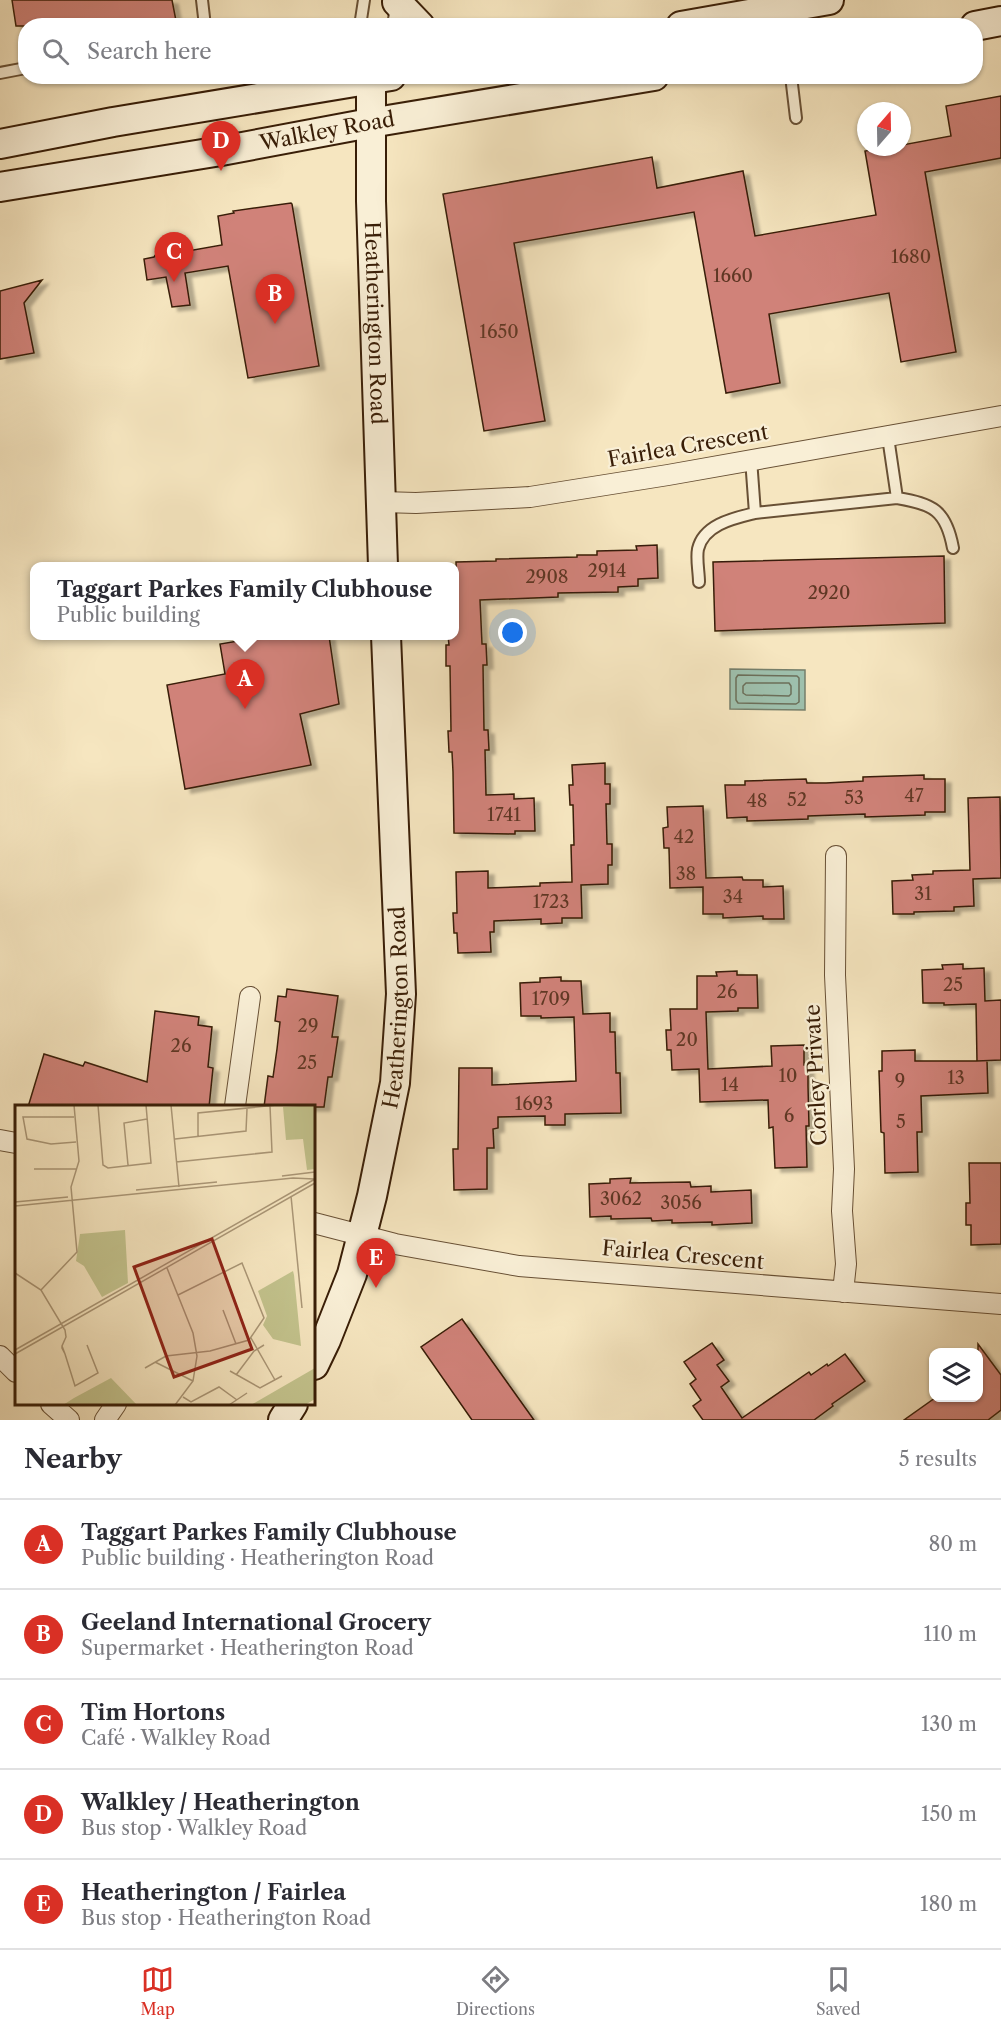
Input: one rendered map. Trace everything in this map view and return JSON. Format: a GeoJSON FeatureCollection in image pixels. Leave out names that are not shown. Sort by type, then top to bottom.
{"type":"FeatureCollection","features":[{"type":"Feature","properties":{"kind":"main road"},"geometry":{"type":"LineString","coordinates":[[740,18],[784,12],[829,0]]}},
{"type":"Feature","properties":{"kind":"main road"},"geometry":{"type":"LineString","coordinates":[[395,9],[408,18]]}},
{"type":"Feature","properties":{"kind":"main road"},"geometry":{"type":"LineString","coordinates":[[983,24],[1001,21]]}},
{"type":"Feature","properties":{"kind":"main road"},"geometry":{"type":"LineString","coordinates":[[0,144],[335,84]]}},
{"type":"Feature","properties":{"kind":"main road","name":"Heatherington Road"},"geometry":{"type":"LineString","coordinates":[[375,84],[370,123],[370,201],[383,562]]}},
{"type":"Feature","properties":{"kind":"main road","name":"Walkley Road"},"geometry":{"type":"LineString","coordinates":[[0,187],[606,84]]}},
{"type":"Feature","properties":{"kind":"main road","name":"Heatherington Road"},"geometry":{"type":"LineString","coordinates":[[315,1363],[352,1274],[363,1235],[395,1083],[401,994],[386,640]]}},
{"type":"Feature","properties":{"kind":"main road"},"geometry":{"type":"LineString","coordinates":[[283,1420],[292,1405]]}},
{"type":"Feature","properties":{"kind":"street","name":"Fairlea Crescent"},"geometry":{"type":"LineString","coordinates":[[382,502],[416,503],[530,497],[1001,416]]}},
{"type":"Feature","properties":{"kind":"street","name":"Corley Private"},"geometry":{"type":"LineString","coordinates":[[836,856],[835,975],[844,1169],[842,1210],[846,1264],[843,1292]]}},
{"type":"Feature","properties":{"kind":"street"},"geometry":{"type":"LineString","coordinates":[[235,1105],[250,997]]}},
{"type":"Feature","properties":{"kind":"street"},"geometry":{"type":"LineString","coordinates":[[0,1140],[15,1143]]}},
{"type":"Feature","properties":{"kind":"street","name":"Fairlea Crescent"},"geometry":{"type":"LineString","coordinates":[[315,1223],[395,1244],[519,1266],[1001,1304]]}},
{"type":"Feature","properties":{"kind":"street"},"geometry":{"type":"LineString","coordinates":[[0,1356],[15,1371]]}},
{"type":"Feature","properties":{"kind":"street"},"geometry":{"type":"LineString","coordinates":[[52,1405],[69,1420]]}},
{"type":"Feature","properties":{"kind":"street"},"geometry":{"type":"LineString","coordinates":[[105,1420],[115,1405]]}},
{"type":"Feature","properties":{"kind":"lane"},"geometry":{"type":"LineString","coordinates":[[202,0],[204,18]]}},
{"type":"Feature","properties":{"kind":"lane"},"geometry":{"type":"LineString","coordinates":[[361,18],[364,0]]}},
{"type":"Feature","properties":{"kind":"lane"},"geometry":{"type":"LineString","coordinates":[[0,73],[18,70]]}},
{"type":"Feature","properties":{"kind":"lane"},"geometry":{"type":"LineString","coordinates":[[792,84],[796,118]]}},
{"type":"Feature","properties":{"kind":"lane"},"geometry":{"type":"LineString","coordinates":[[888,437],[897,498]]}},
{"type":"Feature","properties":{"kind":"lane"},"geometry":{"type":"LineString","coordinates":[[751,459],[755,513]]}},
{"type":"Feature","properties":{"kind":"lane"},"geometry":{"type":"LineString","coordinates":[[699,582],[698,548],[709,531],[726,521],[755,513],[897,498],[921,502],[940,514],[950,530],[953,548]]}},
{"type":"Feature","properties":{"kind":"water"},"geometry":{"type":"Polygon","coordinates":[[[730,669],[805,670],[805,710],[730,709],[730,669]]]}},
{"type":"Feature","properties":{"kind":"building"},"geometry":{"type":"Polygon","coordinates":[[[12,0],[172,0],[175,18],[18,18],[18,26],[16,26],[12,0]]]}},
{"type":"Feature","properties":{"kind":"building"},"geometry":{"type":"Polygon","coordinates":[[[1001,96],[1001,158],[925,172],[956,352],[901,362],[889,293],[769,314],[780,383],[726,393],[694,212],[514,243],[545,421],[484,431],[443,194],[652,157],[657,188],[743,171],[755,236],[876,215],[866,156],[911,156],[911,143],[951,136],[946,106],[1001,96]]]}},
{"type":"Feature","properties":{"kind":"building"},"geometry":{"type":"Polygon","coordinates":[[[291,203],[319,366],[248,378],[228,266],[185,273],[190,305],[172,307],[166,277],[147,280],[144,259],[154,257],[159,250],[181,246],[188,251],[222,245],[218,216],[234,213],[233,211],[291,203]]]}},
{"type":"Feature","properties":{"kind":"building"},"geometry":{"type":"Polygon","coordinates":[[[42,280],[24,303],[34,353],[0,359],[0,291],[42,280]]]}},
{"type":"Feature","properties":{"kind":"building"},"geometry":{"type":"Polygon","coordinates":[[[657,545],[658,578],[638,579],[638,586],[618,587],[618,592],[558,593],[558,597],[480,600],[482,644],[486,644],[487,665],[483,665],[484,730],[488,730],[489,750],[485,750],[486,795],[514,794],[514,799],[534,798],[535,831],[515,831],[515,834],[454,833],[452,752],[449,752],[448,731],[451,731],[450,666],[446,666],[446,645],[449,645],[448,640],[459,640],[459,562],[456,562],[577,557],[577,555],[597,555],[597,551],[637,550],[636,546],[657,545]]]}},
{"type":"Feature","properties":{"kind":"building"},"geometry":{"type":"Polygon","coordinates":[[[944,556],[945,623],[715,631],[713,562],[944,556]]]}},
{"type":"Feature","properties":{"kind":"building"},"geometry":{"type":"Polygon","coordinates":[[[244,640],[330,640],[339,704],[300,714],[311,765],[185,789],[167,685],[225,674],[220,644],[244,640]]]}},
{"type":"Feature","properties":{"kind":"building"},"geometry":{"type":"Polygon","coordinates":[[[605,763],[605,784],[610,784],[610,804],[606,804],[607,844],[612,844],[612,865],[608,865],[608,884],[581,885],[582,918],[562,918],[562,923],[541,924],[541,919],[494,921],[494,932],[490,932],[491,952],[458,953],[453,913],[457,913],[456,872],[488,871],[488,888],[572,882],[573,805],[570,805],[569,785],[573,785],[572,765],[605,763]]]}},
{"type":"Feature","properties":{"kind":"building"},"geometry":{"type":"Polygon","coordinates":[[[924,775],[924,779],[945,779],[945,812],[865,817],[865,814],[808,816],[808,819],[747,821],[747,817],[727,818],[725,785],[745,785],[745,781],[806,779],[807,783],[826,783],[863,781],[863,777],[924,775]]]}},
{"type":"Feature","properties":{"kind":"building"},"geometry":{"type":"Polygon","coordinates":[[[1000,797],[1001,878],[973,879],[974,906],[954,907],[954,911],[893,914],[892,881],[913,880],[912,875],[933,874],[933,871],[970,870],[968,798],[1000,797]]]}},
{"type":"Feature","properties":{"kind":"building"},"geometry":{"type":"Polygon","coordinates":[[[703,806],[706,878],[742,877],[743,880],[763,880],[763,887],[783,886],[784,919],[763,919],[763,916],[723,918],[723,914],[703,914],[703,887],[670,888],[669,848],[664,848],[663,828],[668,827],[667,807],[703,806]]]}},
{"type":"Feature","properties":{"kind":"building"},"geometry":{"type":"Polygon","coordinates":[[[963,964],[963,969],[984,968],[985,1001],[1001,1000],[1001,1060],[977,1061],[976,1004],[923,1003],[922,970],[943,969],[942,965],[963,964]]]}},
{"type":"Feature","properties":{"kind":"building"},"geometry":{"type":"Polygon","coordinates":[[[737,971],[737,975],[757,975],[758,1008],[706,1012],[708,1069],[772,1066],[771,1046],[804,1045],[804,1065],[808,1065],[807,1167],[775,1168],[773,1127],[769,1128],[768,1100],[700,1102],[699,1069],[672,1070],[671,1050],[667,1050],[666,1030],[671,1030],[670,1009],[697,1009],[697,976],[717,976],[716,972],[737,971]]]}},
{"type":"Feature","properties":{"kind":"building"},"geometry":{"type":"Polygon","coordinates":[[[561,977],[561,981],[581,981],[583,1014],[610,1013],[610,1032],[615,1032],[616,1073],[620,1073],[621,1113],[565,1114],[565,1125],[545,1125],[545,1116],[498,1117],[498,1128],[493,1129],[494,1148],[487,1148],[487,1189],[454,1190],[453,1149],[458,1149],[459,1068],[492,1068],[492,1085],[576,1081],[574,1017],[521,1016],[520,983],[540,982],[540,978],[561,977]]]}},
{"type":"Feature","properties":{"kind":"building"},"geometry":{"type":"Polygon","coordinates":[[[287,989],[338,996],[332,1037],[338,1037],[332,1077],[328,1077],[324,1107],[264,1105],[268,1076],[273,1077],[277,1049],[280,1022],[275,1021],[278,996],[286,997],[287,989]]]}},
{"type":"Feature","properties":{"kind":"building"},"geometry":{"type":"Polygon","coordinates":[[[155,1011],[199,1017],[198,1025],[212,1027],[208,1067],[213,1068],[209,1105],[29,1105],[44,1054],[83,1066],[85,1062],[147,1082],[155,1011]]]}},
{"type":"Feature","properties":{"kind":"building"},"geometry":{"type":"Polygon","coordinates":[[[915,1050],[915,1061],[987,1061],[988,1093],[921,1096],[922,1132],[917,1132],[918,1172],[885,1173],[879,1071],[882,1071],[882,1051],[915,1050]]]}},
{"type":"Feature","properties":{"kind":"building"},"geometry":{"type":"Polygon","coordinates":[[[969,1163],[1001,1163],[1001,1244],[971,1245],[971,1225],[966,1225],[966,1203],[970,1203],[969,1163]]]}},
{"type":"Feature","properties":{"kind":"building"},"geometry":{"type":"Polygon","coordinates":[[[631,1178],[630,1183],[690,1182],[691,1187],[711,1186],[711,1192],[751,1190],[752,1223],[712,1225],[712,1222],[672,1223],[672,1220],[652,1221],[651,1218],[590,1217],[589,1184],[610,1183],[610,1179],[631,1178]]]}},
{"type":"Feature","properties":{"kind":"building"},"geometry":{"type":"Polygon","coordinates":[[[462,1319],[534,1420],[472,1420],[421,1347],[462,1319]]]}},
{"type":"Feature","properties":{"kind":"building"},"geometry":{"type":"Polygon","coordinates":[[[712,1343],[724,1360],[717,1365],[729,1381],[721,1387],[742,1418],[809,1372],[811,1375],[845,1354],[865,1381],[814,1420],[703,1420],[693,1406],[701,1400],[690,1384],[696,1379],[684,1362],[712,1343]]]}},
{"type":"Feature","properties":{"kind":"building"},"geometry":{"type":"Polygon","coordinates":[[[983,1351],[1001,1375],[1001,1410],[988,1420],[904,1420],[929,1402],[983,1402],[983,1351]]]}},
{"type":"Feature","properties":{"kind":"place","name":"Walkley / Heatherington"},"geometry":{"type":"Point","coordinates":[221,171]}},
{"type":"Feature","properties":{"kind":"place","name":"Tim Hortons"},"geometry":{"type":"Point","coordinates":[174,282]}},
{"type":"Feature","properties":{"kind":"place","name":"Geeland International Grocery"},"geometry":{"type":"Point","coordinates":[275,324]}},
{"type":"Feature","properties":{"kind":"place","name":"Taggart Parkes Family Clubhouse"},"geometry":{"type":"Point","coordinates":[245,709]}},
{"type":"Feature","properties":{"kind":"place","name":"Heatherington / Fairlea"},"geometry":{"type":"Point","coordinates":[376,1288]}}]}
